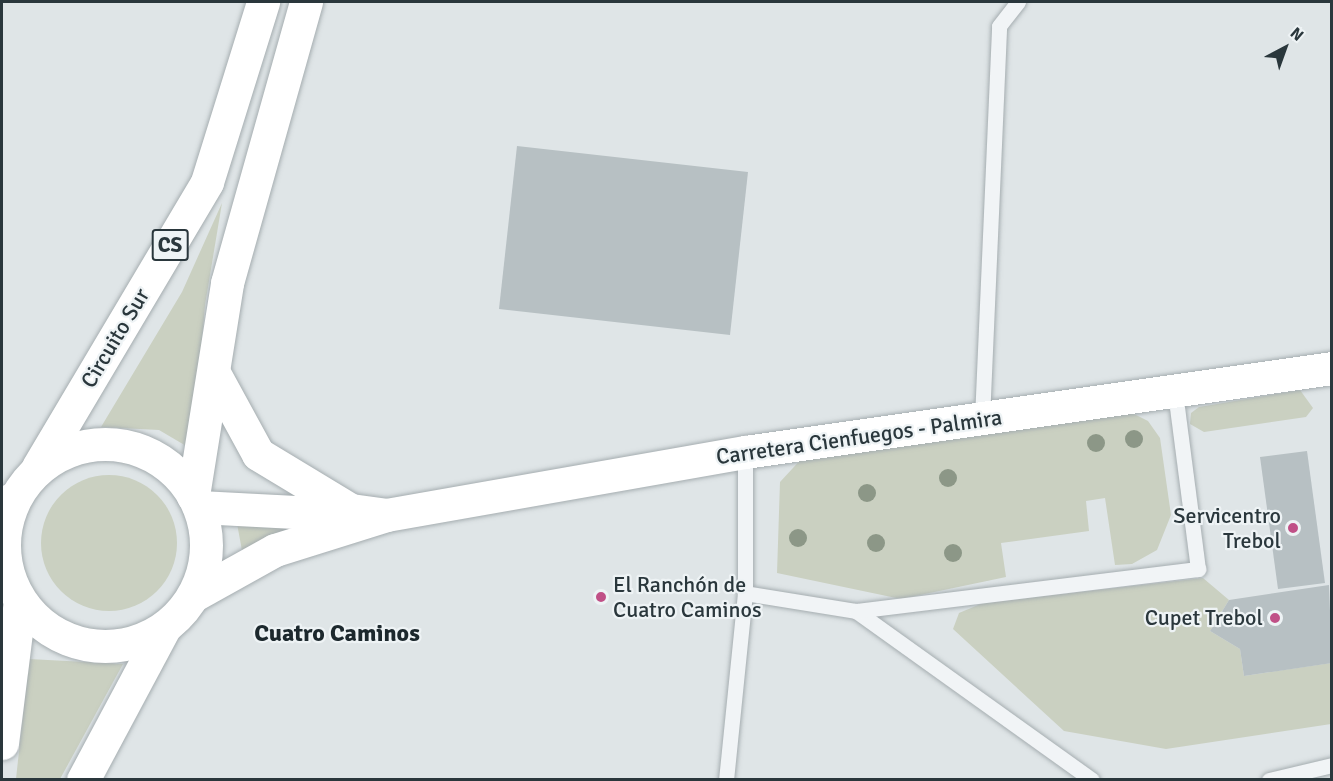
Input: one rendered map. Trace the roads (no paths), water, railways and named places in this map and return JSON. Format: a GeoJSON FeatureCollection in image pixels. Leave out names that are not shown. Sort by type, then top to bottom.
{"type":"FeatureCollection","features":[{"type":"Feature","properties":{"kind":"main road","name":"Circuito Sur"},"geometry":{"type":"LineString","coordinates":[[36,470],[207,182],[263,2]]}},
{"type":"Feature","properties":{"kind":"main road","name":"CS"},"geometry":{"type":"LineString","coordinates":[[83,780],[164,628],[194,595],[206,552],[196,501],[227,283],[306,2]]}},
{"type":"Feature","properties":{"kind":"main road","name":"Carretera Cienfuegos - Palmira"},"geometry":{"type":"LineString","coordinates":[[194,595],[275,550],[387,515],[745,452],[1332,368]]}},
{"type":"Feature","properties":{"kind":"main road"},"geometry":{"type":"LineString","coordinates":[[215,375],[258,454],[351,510],[387,515]]}},
{"type":"Feature","properties":{"kind":"main road","name":"CS"},"geometry":{"type":"LineString","coordinates":[[2,737],[10,589],[5,524],[8,501],[36,470],[61,453],[90,444],[121,445],[149,454],[175,472],[196,501]]}},
{"type":"Feature","properties":{"kind":"main road","name":"Carretera Cienfuegos - Palmira"},"geometry":{"type":"LineString","coordinates":[[196,501],[286,516],[387,515]]}},
{"type":"Feature","properties":{"kind":"main road","name":"CS"},"geometry":{"type":"LineString","coordinates":[[10,589],[61,637],[86,645],[113,646],[164,628]]}},
{"type":"Feature","properties":{"kind":"lane"},"geometry":{"type":"LineString","coordinates":[[982,419],[999,26],[1018,2]]}},
{"type":"Feature","properties":{"kind":"lane"},"geometry":{"type":"LineString","coordinates":[[745,593],[856,611],[1198,569],[1175,392]]}},
{"type":"Feature","properties":{"kind":"lane"},"geometry":{"type":"LineString","coordinates":[[726,780],[745,593],[745,452]]}},
{"type":"Feature","properties":{"kind":"lane"},"geometry":{"type":"LineString","coordinates":[[856,611],[1092,780]]}},
{"type":"Feature","properties":{"kind":"lane"},"geometry":{"type":"LineString","coordinates":[[1269,780],[1332,765]]}},
{"type":"Feature","properties":{"kind":"place","name":"Servicentro Trebol"},"geometry":{"type":"Point","coordinates":[1293,528]}},
{"type":"Feature","properties":{"kind":"place","name":"El Ranchón de Cuatro Caminos"},"geometry":{"type":"Point","coordinates":[601,597]}},
{"type":"Feature","properties":{"kind":"place","name":"Cupet Trebol"},"geometry":{"type":"Point","coordinates":[1275,618]}},
{"type":"Feature","properties":{"kind":"district","name":"Cuatro Caminos"},"geometry":{"type":"Point","coordinates":[337,634]}}]}
